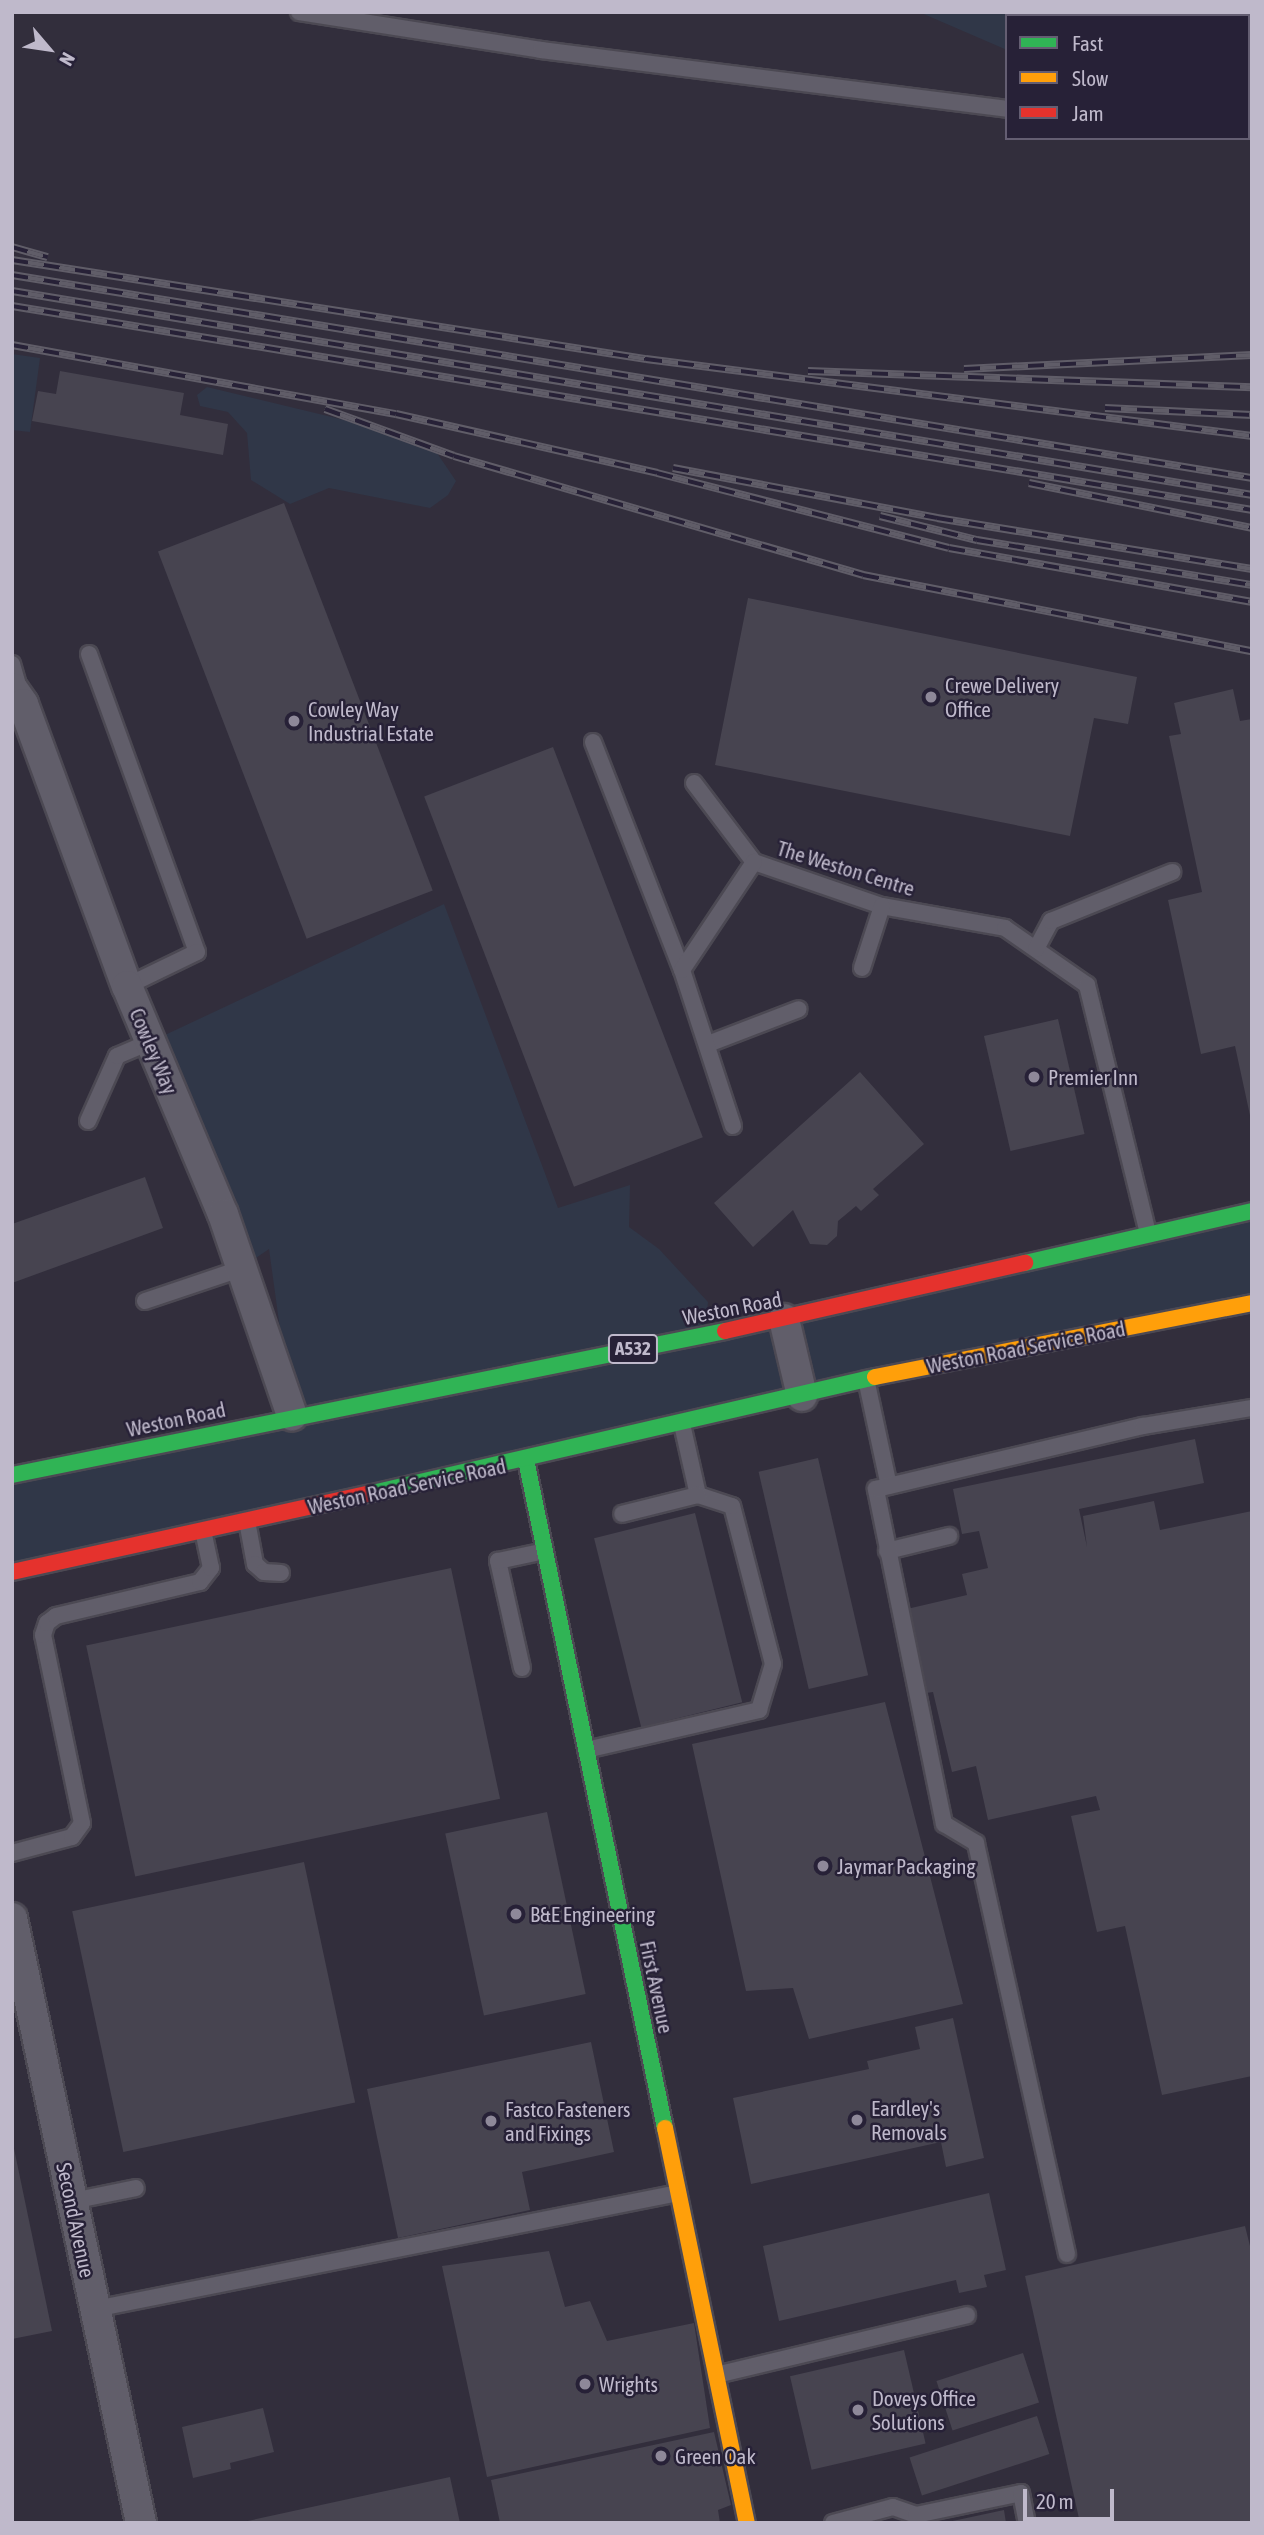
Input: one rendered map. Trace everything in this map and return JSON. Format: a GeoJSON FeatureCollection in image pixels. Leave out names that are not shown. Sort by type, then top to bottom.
{"type":"FeatureCollection","features":[{"type":"Feature","properties":{"kind":"street","name":"Cowley Way"},"geometry":{"type":"LineString","coordinates":[[18,696],[127,986],[223,1214],[292,1416]]}},
{"type":"Feature","properties":{"kind":"street","name":"Weston Road"},"geometry":{"type":"LineString","coordinates":[[12,1475],[292,1416],[784,1319],[1148,1233],[1252,1212]]}},
{"type":"Feature","properties":{"kind":"street","name":"Weston Road Service Road"},"geometry":{"type":"LineString","coordinates":[[12,1572],[526,1461],[866,1379],[1252,1303]]}},
{"type":"Feature","properties":{"kind":"street"},"geometry":{"type":"LineString","coordinates":[[784,1319],[802,1396]]}},
{"type":"Feature","properties":{"kind":"street","name":"First Avenue"},"geometry":{"type":"LineString","coordinates":[[526,1461],[747,2523]]}},
{"type":"Feature","properties":{"kind":"street","name":"Second Avenue"},"geometry":{"type":"LineString","coordinates":[[12,1918],[141,2523]]}},
{"type":"Feature","properties":{"kind":"lane"},"geometry":{"type":"LineString","coordinates":[[299,12],[541,50],[1005,109]]}},
{"type":"Feature","properties":{"kind":"lane"},"geometry":{"type":"LineString","coordinates":[[89,654],[197,952],[127,986]]}},
{"type":"Feature","properties":{"kind":"lane"},"geometry":{"type":"LineString","coordinates":[[12,664],[18,696]]}},
{"type":"Feature","properties":{"kind":"lane"},"geometry":{"type":"LineString","coordinates":[[593,742],[682,970],[733,1126]]}},
{"type":"Feature","properties":{"kind":"lane","name":"The Weston Centre"},"geometry":{"type":"LineString","coordinates":[[694,783],[754,862],[882,906],[1005,928],[1087,985],[1148,1233]]}},
{"type":"Feature","properties":{"kind":"lane"},"geometry":{"type":"LineString","coordinates":[[682,970],[754,862]]}},
{"type":"Feature","properties":{"kind":"lane"},"geometry":{"type":"LineString","coordinates":[[1036,949],[1051,921],[1172,872]]}},
{"type":"Feature","properties":{"kind":"lane"},"geometry":{"type":"LineString","coordinates":[[862,968],[882,906]]}},
{"type":"Feature","properties":{"kind":"lane"},"geometry":{"type":"LineString","coordinates":[[708,1044],[800,1009]]}},
{"type":"Feature","properties":{"kind":"lane"},"geometry":{"type":"LineString","coordinates":[[88,1121],[117,1055],[150,1042]]}},
{"type":"Feature","properties":{"kind":"lane"},"geometry":{"type":"LineString","coordinates":[[145,1301],[240,1269]]}},
{"type":"Feature","properties":{"kind":"lane"},"geometry":{"type":"LineString","coordinates":[[866,1379],[888,1486]]}},
{"type":"Feature","properties":{"kind":"lane"},"geometry":{"type":"LineString","coordinates":[[1067,2255],[976,1843],[943,1824],[876,1489],[1143,1426],[1252,1408]]}},
{"type":"Feature","properties":{"kind":"lane"},"geometry":{"type":"LineString","coordinates":[[682,1424],[698,1495]]}},
{"type":"Feature","properties":{"kind":"lane"},"geometry":{"type":"LineString","coordinates":[[586,1750],[759,1710],[773,1664],[732,1506],[698,1495],[622,1514]]}},
{"type":"Feature","properties":{"kind":"lane"},"geometry":{"type":"LineString","coordinates":[[247,1521],[255,1564],[264,1572],[281,1573]]}},
{"type":"Feature","properties":{"kind":"lane"},"geometry":{"type":"LineString","coordinates":[[12,1853],[72,1837],[82,1823],[43,1635],[47,1623],[56,1616],[200,1582],[212,1568],[203,1531]]}},
{"type":"Feature","properties":{"kind":"lane"},"geometry":{"type":"LineString","coordinates":[[887,1551],[949,1536]]}},
{"type":"Feature","properties":{"kind":"lane"},"geometry":{"type":"LineString","coordinates":[[522,1668],[498,1561],[545,1551]]}},
{"type":"Feature","properties":{"kind":"lane"},"geometry":{"type":"LineString","coordinates":[[72,2201],[136,2188]]}},
{"type":"Feature","properties":{"kind":"lane"},"geometry":{"type":"LineString","coordinates":[[95,2309],[678,2193]]}},
{"type":"Feature","properties":{"kind":"lane"},"geometry":{"type":"LineString","coordinates":[[716,2375],[967,2315]]}},
{"type":"Feature","properties":{"kind":"lane"},"geometry":{"type":"LineString","coordinates":[[833,2523],[893,2507],[916,2515],[1021,2493],[1027,2523]]}},
{"type":"Feature","properties":{"kind":"shaded area"},"geometry":{"type":"Polygon","coordinates":[[[919,12],[1094,14],[1005,14],[1005,49],[919,12]]]}},
{"type":"Feature","properties":{"kind":"shaded area"},"geometry":{"type":"Polygon","coordinates":[[[12,354],[40,358],[30,432],[12,430],[12,354]]]}},
{"type":"Feature","properties":{"kind":"shaded area"},"geometry":{"type":"Polygon","coordinates":[[[207,387],[394,432],[437,453],[456,481],[448,495],[430,508],[329,488],[290,504],[251,480],[247,433],[228,412],[200,406],[197,395],[207,387]]]}},
{"type":"Feature","properties":{"kind":"shaded area"},"geometry":{"type":"Polygon","coordinates":[[[444,904],[558,1208],[630,1185],[629,1227],[659,1249],[708,1302],[705,1334],[1252,1211],[1252,1303],[12,1572],[12,1475],[292,1416],[269,1249],[240,1269],[150,1042],[444,904]]]}},
{"type":"Feature","properties":{"kind":"building"},"geometry":{"type":"Polygon","coordinates":[[[60,371],[184,393],[180,415],[228,424],[223,455],[32,421],[38,391],[56,394],[60,371]]]}},
{"type":"Feature","properties":{"kind":"building","name":"Cowley Way Industrial Estate"},"geometry":{"type":"Polygon","coordinates":[[[284,503],[433,890],[307,939],[158,551],[284,503]]]}},
{"type":"Feature","properties":{"kind":"building","name":"Crewe Delivery Office"},"geometry":{"type":"Polygon","coordinates":[[[748,598],[1137,677],[1128,724],[1094,718],[1070,836],[715,765],[748,598]]]}},
{"type":"Feature","properties":{"kind":"building"},"geometry":{"type":"Polygon","coordinates":[[[1233,689],[1240,721],[1252,719],[1251,1120],[1235,1046],[1201,1054],[1168,900],[1202,892],[1169,736],[1181,734],[1174,703],[1233,689]]]}},
{"type":"Feature","properties":{"kind":"building"},"geometry":{"type":"Polygon","coordinates":[[[553,747],[703,1137],[574,1187],[424,796],[553,747]]]}},
{"type":"Feature","properties":{"kind":"building","name":"Premier Inn"},"geometry":{"type":"Polygon","coordinates":[[[1058,1019],[1085,1134],[1010,1151],[984,1036],[1058,1019]]]}},
{"type":"Feature","properties":{"kind":"building"},"geometry":{"type":"Polygon","coordinates":[[[860,1072],[924,1144],[873,1189],[879,1195],[861,1211],[856,1206],[838,1221],[837,1236],[827,1245],[810,1244],[793,1210],[753,1247],[714,1203],[860,1072]]]}},
{"type":"Feature","properties":{"kind":"building"},"geometry":{"type":"Polygon","coordinates":[[[145,1177],[163,1228],[12,1283],[12,1224],[145,1177]]]}},
{"type":"Feature","properties":{"kind":"building"},"geometry":{"type":"Polygon","coordinates":[[[1195,1439],[1204,1483],[1079,1509],[1087,1547],[1083,1516],[1154,1501],[1160,1530],[1252,1511],[1252,2076],[1162,2095],[1125,1926],[1097,1932],[1071,1816],[1100,1810],[1096,1796],[988,1820],[976,1766],[952,1772],[933,1692],[926,1693],[907,1609],[967,1595],[962,1574],[988,1568],[979,1531],[962,1534],[953,1489],[1195,1439]]]}},
{"type":"Feature","properties":{"kind":"building"},"geometry":{"type":"Polygon","coordinates":[[[818,1458],[868,1675],[809,1689],[759,1472],[818,1458]]]}},
{"type":"Feature","properties":{"kind":"building"},"geometry":{"type":"Polygon","coordinates":[[[695,1513],[742,1702],[641,1727],[594,1538],[695,1513]]]}},
{"type":"Feature","properties":{"kind":"building"},"geometry":{"type":"Polygon","coordinates":[[[451,1568],[500,1799],[135,1876],[86,1646],[451,1568]]]}},
{"type":"Feature","properties":{"kind":"building","name":"Jaymar Packaging"},"geometry":{"type":"Polygon","coordinates":[[[885,1702],[963,2004],[809,2039],[793,1988],[746,1991],[692,1744],[885,1702]]]}},
{"type":"Feature","properties":{"kind":"building","name":"B&E Engineering"},"geometry":{"type":"Polygon","coordinates":[[[547,1812],[586,1994],[484,2016],[445,1834],[547,1812]]]}},
{"type":"Feature","properties":{"kind":"building"},"geometry":{"type":"Polygon","coordinates":[[[304,1862],[355,2103],[123,2152],[72,1911],[304,1862]]]}},
{"type":"Feature","properties":{"kind":"building","name":"Eardley's Removals"},"geometry":{"type":"Polygon","coordinates":[[[953,2018],[984,2158],[946,2167],[941,2142],[751,2184],[733,2098],[869,2069],[867,2061],[920,2049],[915,2027],[953,2018]]]}},
{"type":"Feature","properties":{"kind":"building","name":"Fastco Fasteners and Fixings"},"geometry":{"type":"Polygon","coordinates":[[[591,2042],[614,2152],[522,2172],[530,2210],[398,2238],[367,2089],[591,2042]]]}},
{"type":"Feature","properties":{"kind":"building"},"geometry":{"type":"Polygon","coordinates":[[[12,2139],[52,2331],[12,2339],[12,2139]]]}},
{"type":"Feature","properties":{"kind":"building"},"geometry":{"type":"Polygon","coordinates":[[[989,2193],[1006,2270],[984,2275],[987,2287],[959,2293],[956,2280],[779,2321],[763,2246],[989,2193]]]}},
{"type":"Feature","properties":{"kind":"building"},"geometry":{"type":"Polygon","coordinates":[[[1245,2226],[1252,2254],[1252,2523],[1080,2523],[1025,2276],[1245,2226]]]}},
{"type":"Feature","properties":{"kind":"building","name":"Wrights"},"geometry":{"type":"Polygon","coordinates":[[[549,2251],[565,2307],[590,2301],[607,2341],[694,2323],[710,2428],[487,2477],[442,2266],[549,2251]]]}},
{"type":"Feature","properties":{"kind":"building","name":"Doveys Office Solutions"},"geometry":{"type":"Polygon","coordinates":[[[904,2350],[926,2444],[812,2470],[790,2376],[904,2350]]]}},
{"type":"Feature","properties":{"kind":"building"},"geometry":{"type":"Polygon","coordinates":[[[1023,2353],[1039,2402],[953,2431],[936,2381],[1023,2353]]]}},
{"type":"Feature","properties":{"kind":"building"},"geometry":{"type":"Polygon","coordinates":[[[263,2408],[274,2452],[230,2463],[231,2469],[193,2478],[182,2427],[263,2408]]]}},
{"type":"Feature","properties":{"kind":"building"},"geometry":{"type":"Polygon","coordinates":[[[1037,2416],[1049,2454],[922,2495],[910,2457],[1037,2416]]]}},
{"type":"Feature","properties":{"kind":"building","name":"Green Oak"},"geometry":{"type":"Polygon","coordinates":[[[714,2432],[731,2505],[718,2510],[720,2523],[500,2523],[491,2480],[714,2432]]]}},
{"type":"Feature","properties":{"kind":"building"},"geometry":{"type":"Polygon","coordinates":[[[450,2477],[460,2523],[243,2523],[243,2522],[450,2477]]]}},
{"type":"Feature","properties":{"kind":"building"},"geometry":{"type":"Polygon","coordinates":[[[1004,2510],[1006,2523],[948,2523],[948,2522],[1004,2510]]]}},
{"type":"Feature","properties":{"kind":"railway"},"geometry":{"type":"LineString","coordinates":[[12,247],[48,257]]}},
{"type":"Feature","properties":{"kind":"railway"},"geometry":{"type":"LineString","coordinates":[[12,260],[646,359],[1252,436]]}},
{"type":"Feature","properties":{"kind":"railway"},"geometry":{"type":"LineString","coordinates":[[12,275],[1252,478]]}},
{"type":"Feature","properties":{"kind":"railway"},"geometry":{"type":"LineString","coordinates":[[12,291],[1252,495]]}},
{"type":"Feature","properties":{"kind":"railway"},"geometry":{"type":"LineString","coordinates":[[12,306],[1252,510]]}},
{"type":"Feature","properties":{"kind":"railway"},"geometry":{"type":"LineString","coordinates":[[12,345],[396,414],[657,473],[949,548],[1252,602]]}},
{"type":"Feature","properties":{"kind":"railway"},"geometry":{"type":"LineString","coordinates":[[964,369],[1252,355]]}},
{"type":"Feature","properties":{"kind":"railway"},"geometry":{"type":"LineString","coordinates":[[808,371],[1252,387]]}},
{"type":"Feature","properties":{"kind":"railway"},"geometry":{"type":"LineString","coordinates":[[1105,408],[1252,415]]}},
{"type":"Feature","properties":{"kind":"railway"},"geometry":{"type":"LineString","coordinates":[[325,409],[454,456],[863,575],[1252,651]]}},
{"type":"Feature","properties":{"kind":"railway"},"geometry":{"type":"LineString","coordinates":[[673,468],[937,518],[1252,569]]}},
{"type":"Feature","properties":{"kind":"railway"},"geometry":{"type":"LineString","coordinates":[[1029,483],[1252,528]]}},
{"type":"Feature","properties":{"kind":"railway"},"geometry":{"type":"LineString","coordinates":[[880,516],[977,540],[1252,585]]}},
{"type":"Feature","properties":{"kind":"traffic: fast"},"geometry":{"type":"LineString","coordinates":[[1025,1263],[1252,1211]]}},
{"type":"Feature","properties":{"kind":"traffic: fast"},"geometry":{"type":"LineString","coordinates":[[12,1475],[725,1331]]}},
{"type":"Feature","properties":{"kind":"traffic: fast"},"geometry":{"type":"LineString","coordinates":[[368,1494],[875,1377]]}},
{"type":"Feature","properties":{"kind":"traffic: fast"},"geometry":{"type":"LineString","coordinates":[[526,1460],[665,2128]]}},
{"type":"Feature","properties":{"kind":"traffic: slow"},"geometry":{"type":"LineString","coordinates":[[875,1377],[1252,1303]]}},
{"type":"Feature","properties":{"kind":"traffic: slow"},"geometry":{"type":"LineString","coordinates":[[665,2128],[747,2523]]}},
{"type":"Feature","properties":{"kind":"traffic: jam"},"geometry":{"type":"LineString","coordinates":[[725,1331],[1025,1263]]}},
{"type":"Feature","properties":{"kind":"traffic: jam"},"geometry":{"type":"LineString","coordinates":[[12,1572],[368,1494]]}},
{"type":"Feature","properties":{"kind":"place","name":"Crewe Delivery Office"},"geometry":{"type":"Point","coordinates":[931,697]}},
{"type":"Feature","properties":{"kind":"place","name":"Cowley Way Industrial Estate"},"geometry":{"type":"Point","coordinates":[294,721]}},
{"type":"Feature","properties":{"kind":"place","name":"Premier Inn"},"geometry":{"type":"Point","coordinates":[1034,1077]}},
{"type":"Feature","properties":{"kind":"place","name":"Jaymar Packaging"},"geometry":{"type":"Point","coordinates":[823,1866]}},
{"type":"Feature","properties":{"kind":"place","name":"B&E Engineering"},"geometry":{"type":"Point","coordinates":[516,1914]}},
{"type":"Feature","properties":{"kind":"place","name":"Eardley's Removals"},"geometry":{"type":"Point","coordinates":[857,2120]}},
{"type":"Feature","properties":{"kind":"place","name":"Fastco Fasteners and Fixings"},"geometry":{"type":"Point","coordinates":[491,2121]}},
{"type":"Feature","properties":{"kind":"place","name":"Wrights"},"geometry":{"type":"Point","coordinates":[585,2384]}},
{"type":"Feature","properties":{"kind":"place","name":"Doveys Office Solutions"},"geometry":{"type":"Point","coordinates":[858,2410]}},
{"type":"Feature","properties":{"kind":"place","name":"Green Oak"},"geometry":{"type":"Point","coordinates":[661,2456]}}]}
